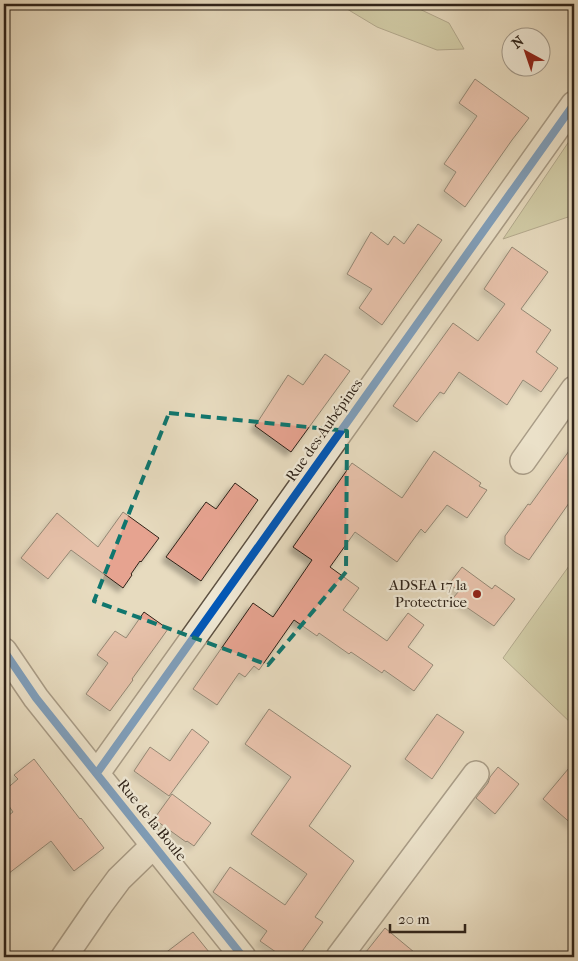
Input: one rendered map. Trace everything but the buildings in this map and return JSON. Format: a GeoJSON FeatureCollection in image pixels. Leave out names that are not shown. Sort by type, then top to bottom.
{"type":"FeatureCollection","features":[{"type":"Feature","properties":{"kind":"street","name":"Rue des Aubépines"},"geometry":{"type":"LineString","coordinates":[[97,773],[574,104]]}},
{"type":"Feature","properties":{"kind":"street"},"geometry":{"type":"LineString","coordinates":[[523,461],[574,389]]}},
{"type":"Feature","properties":{"kind":"street","name":"Rue de la Boule"},"geometry":{"type":"LineString","coordinates":[[4,651],[36,698],[243,957]]}},
{"type":"Feature","properties":{"kind":"street"},"geometry":{"type":"LineString","coordinates":[[339,957],[476,774]]}},
{"type":"Feature","properties":{"kind":"street"},"geometry":{"type":"LineString","coordinates":[[64,957],[119,879],[154,845]]}},
{"type":"Feature","properties":{"kind":"highlighted area"},"geometry":{"type":"Polygon","coordinates":[[[169,413],[347,431],[346,572],[268,665],[94,601],[169,413]]]}},
{"type":"Feature","properties":{"kind":"green space"},"geometry":{"type":"Polygon","coordinates":[[[345,4],[411,5],[449,23],[464,49],[437,50],[377,27],[342,6],[345,4]]]}},
{"type":"Feature","properties":{"kind":"green space"},"geometry":{"type":"Polygon","coordinates":[[[574,134],[574,215],[503,239],[574,134]]]}},
{"type":"Feature","properties":{"kind":"green space"},"geometry":{"type":"Polygon","coordinates":[[[574,559],[574,726],[503,658],[574,559]]]}},
{"type":"Feature","properties":{"kind":"cycle path"},"geometry":{"type":"LineString","coordinates":[[97,773],[574,104]]}},
{"type":"Feature","properties":{"kind":"cycle path"},"geometry":{"type":"LineString","coordinates":[[4,651],[36,698],[243,957]]}},
{"type":"Feature","properties":{"kind":"place","name":"ADSEA 17 la Protectrice"},"geometry":{"type":"Point","coordinates":[477,594]}}]}
